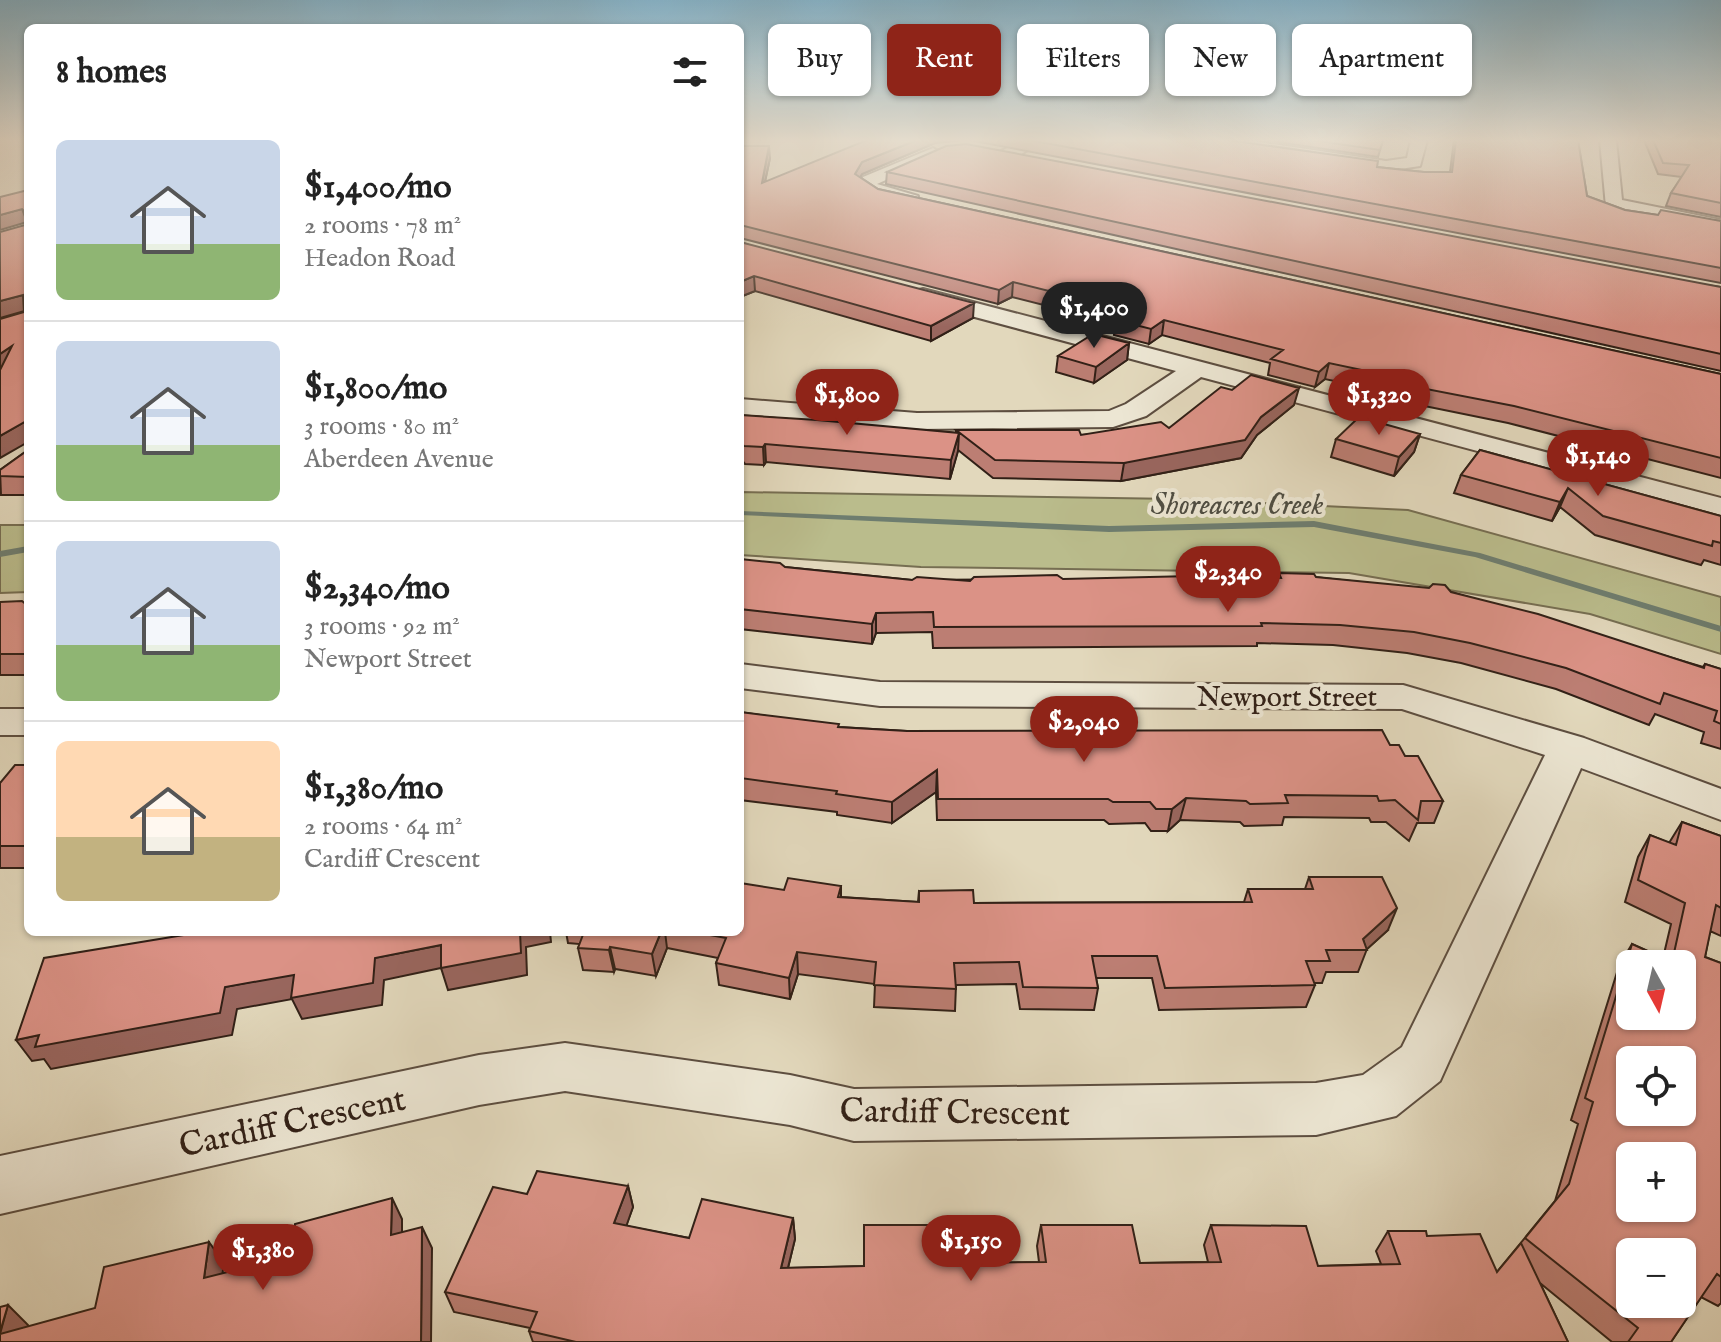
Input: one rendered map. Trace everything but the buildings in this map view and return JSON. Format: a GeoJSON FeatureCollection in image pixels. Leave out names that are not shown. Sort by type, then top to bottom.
{"type":"FeatureCollection","features":[{"type":"Feature","properties":{"kind":"street"},"geometry":{"type":"LineString","coordinates":[[1613,203],[1628,209],[1721,226]]}},
{"type":"Feature","properties":{"kind":"street"},"geometry":{"type":"LineString","coordinates":[[892,287],[1721,507]]}},
{"type":"Feature","properties":{"kind":"street"},"geometry":{"type":"LineString","coordinates":[[744,407],[917,421],[1092,421],[1113,419],[1136,410],[1196,369]]}},
{"type":"Feature","properties":{"kind":"street","name":"Newport Street"},"geometry":{"type":"LineString","coordinates":[[744,677],[880,694],[1403,697],[1467,714],[1569,748],[1721,805]]}},
{"type":"Feature","properties":{"kind":"street"},"geometry":{"type":"LineString","coordinates":[[0,722],[24,722]]}},
{"type":"Feature","properties":{"kind":"street","name":"Cardiff Crescent"},"geometry":{"type":"LineString","coordinates":[[0,1185],[479,1080],[565,1067],[790,1100],[854,1115],[1316,1109],[1376,1098],[1421,1064],[1569,748]]}},
{"type":"Feature","properties":{"kind":"green space"},"geometry":{"type":"Polygon","coordinates":[[[744,492],[1176,499],[1408,510],[1721,597],[1721,654],[1590,614],[1349,573],[921,567],[744,555],[744,492]]]}},
{"type":"Feature","properties":{"kind":"green space"},"geometry":{"type":"Polygon","coordinates":[[[0,525],[24,525],[24,592],[0,593],[0,525]]]}},
{"type":"Feature","properties":{"kind":"waterway","name":"Shoreacres Creek"},"geometry":{"type":"LineString","coordinates":[[744,513],[1109,529],[1314,524],[1477,555],[1721,629]]}},
{"type":"Feature","properties":{"kind":"waterway","name":"Shoreacres Creek"},"geometry":{"type":"LineString","coordinates":[[0,554],[24,550]]}}]}
